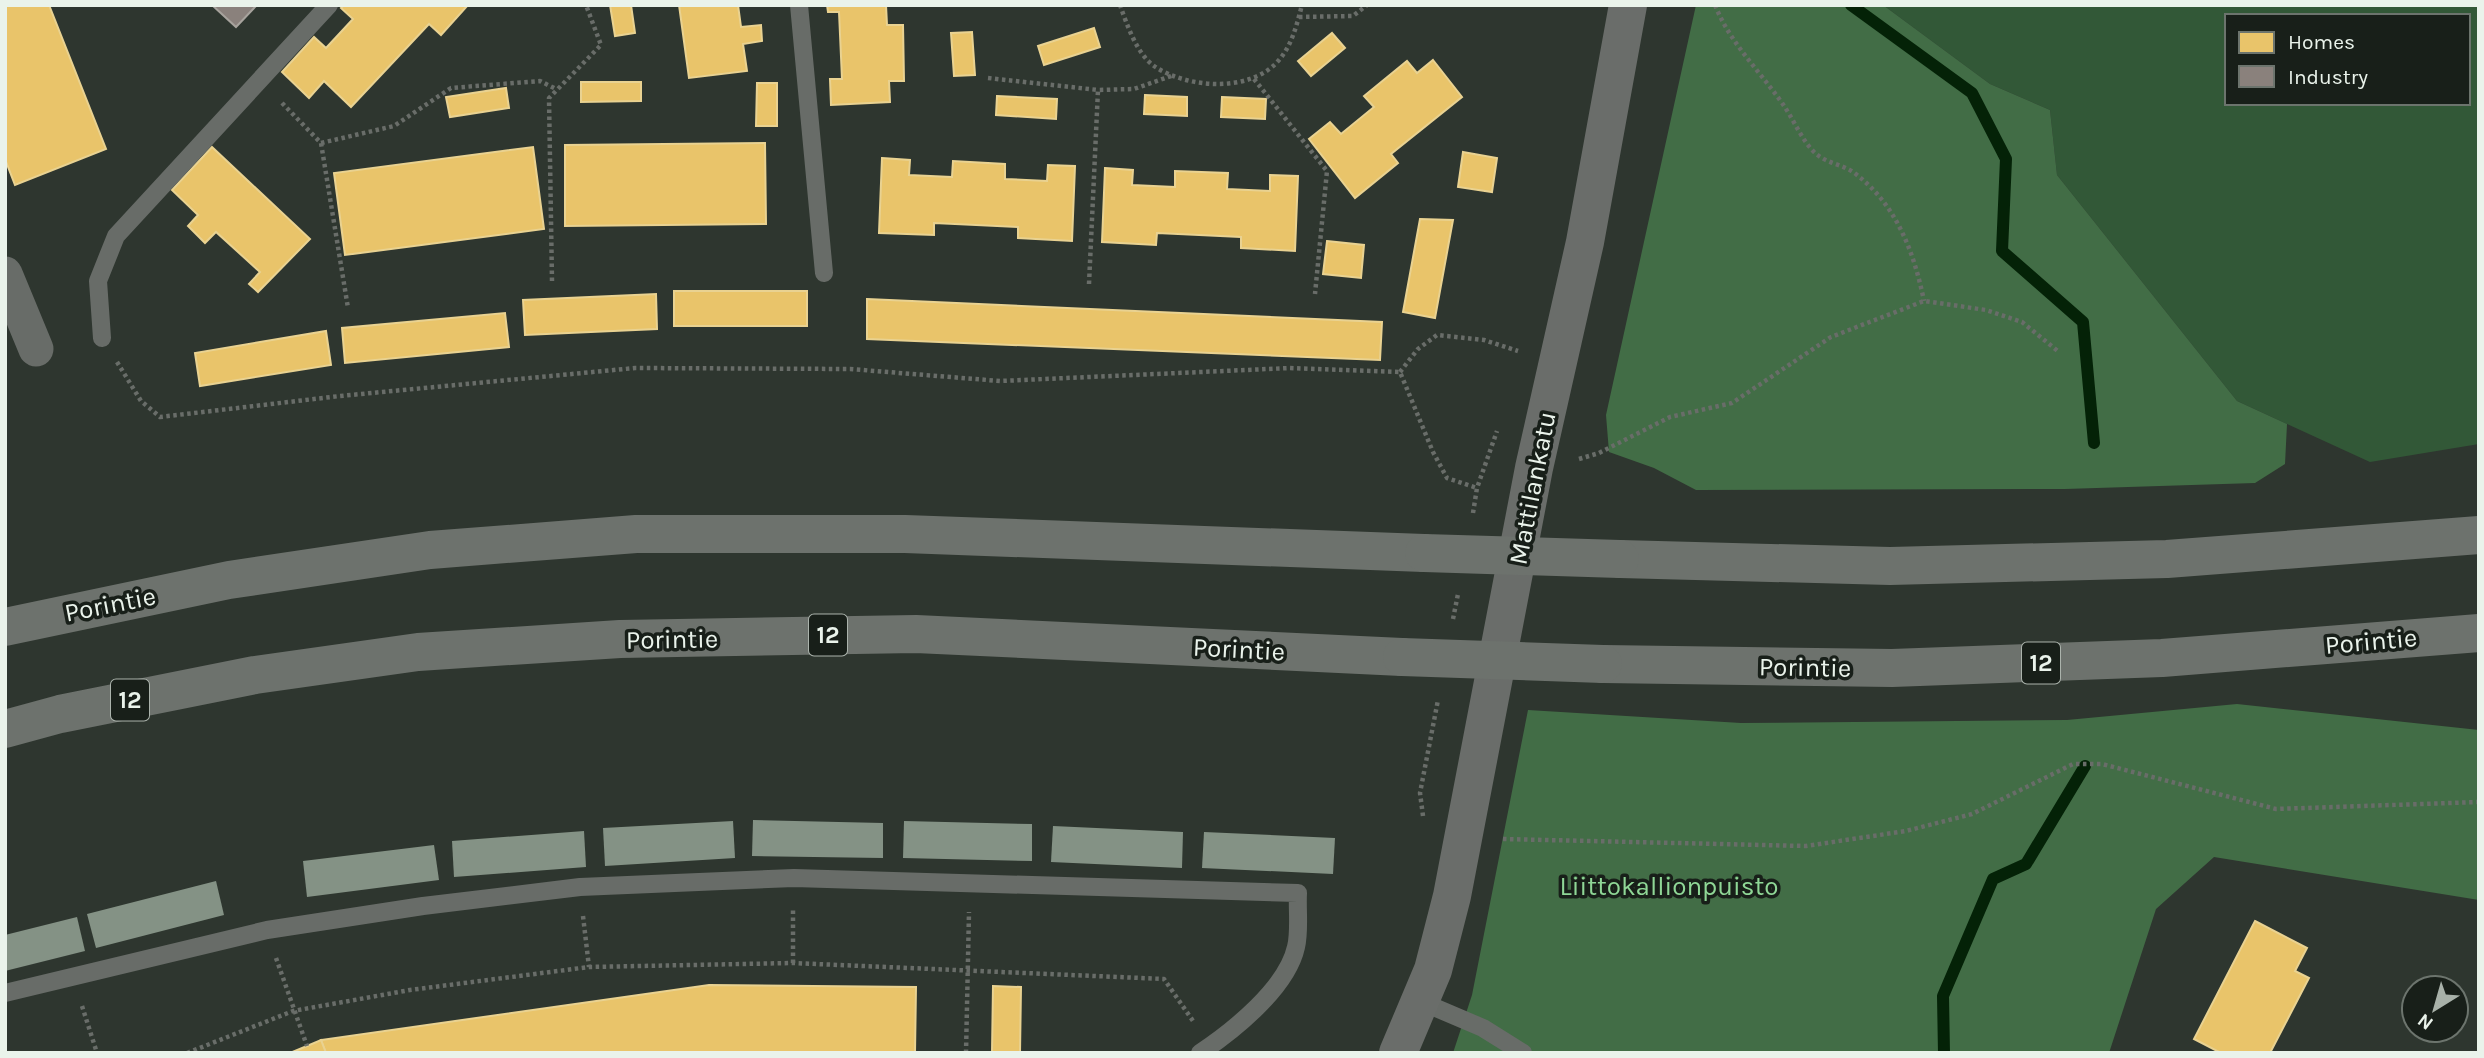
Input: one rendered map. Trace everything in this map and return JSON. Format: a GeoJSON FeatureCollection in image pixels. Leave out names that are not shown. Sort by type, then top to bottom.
{"type":"FeatureCollection","features":[{"type":"Feature","properties":{"kind":"highway","name":"Porintie"},"geometry":{"type":"LineString","coordinates":[[5,627],[229,580],[430,550],[636,534],[905,534],[1424,553],[1890,566],[2167,559],[2479,535]]}},
{"type":"Feature","properties":{"kind":"highway","name":"Porintie"},"geometry":{"type":"LineString","coordinates":[[5,729],[60,714],[255,675],[418,652],[620,639],[916,634],[1402,657],[1603,664],[1892,668],[2162,659],[2479,633]]}},
{"type":"Feature","properties":{"kind":"street","name":"Mattilankatu"},"geometry":{"type":"LineString","coordinates":[[1398,1053],[1428,986],[1475,779],[1534,468],[1585,242],[1628,5]]}},
{"type":"Feature","properties":{"kind":"street"},"geometry":{"type":"LineString","coordinates":[[5,274],[36,349]]}},
{"type":"Feature","properties":{"kind":"lane"},"geometry":{"type":"LineString","coordinates":[[102,338],[98,281],[116,236],[329,5]]}},
{"type":"Feature","properties":{"kind":"lane"},"geometry":{"type":"LineString","coordinates":[[799,5],[824,273]]}},
{"type":"Feature","properties":{"kind":"lane"},"geometry":{"type":"LineString","coordinates":[[5,993],[267,930],[423,906],[580,887],[793,878],[1298,893],[1296,948],[1272,992],[1232,1031],[1200,1053]]}},
{"type":"Feature","properties":{"kind":"lane"},"geometry":{"type":"LineString","coordinates":[[1428,986],[1483,1028],[1522,1053]]}},
{"type":"Feature","properties":{"kind":"path"},"geometry":{"type":"LineString","coordinates":[[552,281],[549,98],[601,45],[586,5]]}},
{"type":"Feature","properties":{"kind":"path"},"geometry":{"type":"LineString","coordinates":[[1120,5],[1133,38],[1153,65],[1195,84],[1254,79],[1279,60],[1293,37],[1302,5]]}},
{"type":"Feature","properties":{"kind":"path"},"geometry":{"type":"LineString","coordinates":[[1299,17],[1353,16],[1367,5]]}},
{"type":"Feature","properties":{"kind":"path"},"geometry":{"type":"LineString","coordinates":[[1715,5],[1721,21],[1748,61],[1781,101],[1814,152],[1852,172],[1893,215],[1914,255],[1924,301]]}},
{"type":"Feature","properties":{"kind":"path"},"geometry":{"type":"LineString","coordinates":[[988,78],[1098,90],[1134,89],[1174,75]]}},
{"type":"Feature","properties":{"kind":"path"},"geometry":{"type":"LineString","coordinates":[[1254,79],[1327,171],[1315,294]]}},
{"type":"Feature","properties":{"kind":"path"},"geometry":{"type":"LineString","coordinates":[[260,80],[321,143],[348,308]]}},
{"type":"Feature","properties":{"kind":"path"},"geometry":{"type":"LineString","coordinates":[[321,143],[394,127],[451,88],[540,81],[556,89]]}},
{"type":"Feature","properties":{"kind":"path"},"geometry":{"type":"LineString","coordinates":[[1088,284],[1098,90]]}},
{"type":"Feature","properties":{"kind":"path"},"geometry":{"type":"LineString","coordinates":[[1567,463],[1599,453],[1670,417],[1732,403],[1831,337],[1924,301],[1986,310],[2022,322],[2059,352]]}},
{"type":"Feature","properties":{"kind":"path"},"geometry":{"type":"LineString","coordinates":[[1400,372],[1418,349],[1437,335],[1484,340],[1518,351]]}},
{"type":"Feature","properties":{"kind":"path"},"geometry":{"type":"LineString","coordinates":[[102,338],[141,401],[160,417],[635,368],[850,369],[1000,381],[1290,369],[1400,372]]}},
{"type":"Feature","properties":{"kind":"path"},"geometry":{"type":"LineString","coordinates":[[1400,372],[1433,452],[1447,478],[1478,488]]}},
{"type":"Feature","properties":{"kind":"path"},"geometry":{"type":"LineString","coordinates":[[1490,839],[1806,846],[1906,831],[1972,814],[2073,764],[2102,764],[2276,809],[2479,802]]}},
{"type":"Feature","properties":{"kind":"path"},"geometry":{"type":"LineString","coordinates":[[793,878],[793,963]]}},
{"type":"Feature","properties":{"kind":"path"},"geometry":{"type":"LineString","coordinates":[[966,1053],[970,883]]}},
{"type":"Feature","properties":{"kind":"path"},"geometry":{"type":"LineString","coordinates":[[580,887],[589,967]]}},
{"type":"Feature","properties":{"kind":"path"},"geometry":{"type":"LineString","coordinates":[[267,930],[307,1046]]}},
{"type":"Feature","properties":{"kind":"path"},"geometry":{"type":"LineString","coordinates":[[187,1053],[293,1011],[410,989],[589,967],[793,963],[1164,979],[1193,1020],[1190,1031]]}},
{"type":"Feature","properties":{"kind":"path"},"geometry":{"type":"LineString","coordinates":[[73,975],[97,1053]]}},
{"type":"Feature","properties":{"kind":"green space"},"geometry":{"type":"Polygon","coordinates":[[[1696,5],[1883,5],[1990,84],[2050,110],[2057,175],[2237,401],[2287,424],[2285,464],[2255,483],[2065,489],[1696,490],[1654,468],[1609,452],[1606,415],[1696,5]]]}},
{"type":"Feature","properties":{"kind":"green space"},"geometry":{"type":"Polygon","coordinates":[[[1883,5],[2479,5],[2479,444],[2370,462],[2237,401],[2057,175],[2050,110],[1990,84],[1883,5]]]}},
{"type":"Feature","properties":{"kind":"green space","name":"Liittokallionpuisto"},"geometry":{"type":"Polygon","coordinates":[[[2237,704],[2479,730],[2479,900],[2214,857],[2156,909],[2109,1053],[1453,1053],[1472,995],[1528,710],[1741,723],[2067,720],[2237,704]]]}},
{"type":"Feature","properties":{"kind":"building: Homes"},"geometry":{"type":"Polygon","coordinates":[[[5,5],[49,5],[106,149],[15,185],[5,159],[5,5]]]}},
{"type":"Feature","properties":{"kind":"building: Homes"},"geometry":{"type":"Polygon","coordinates":[[[344,5],[468,5],[441,35],[429,24],[351,107],[324,81],[309,98],[282,72],[314,37],[326,48],[353,19],[341,8],[344,5]]]}},
{"type":"Feature","properties":{"kind":"building: Homes"},"geometry":{"type":"Polygon","coordinates":[[[610,5],[631,5],[635,33],[615,36],[610,5]]]}},
{"type":"Feature","properties":{"kind":"building: Homes"},"geometry":{"type":"Polygon","coordinates":[[[679,5],[738,5],[741,27],[761,25],[762,41],[743,44],[747,71],[689,78],[679,5]]]}},
{"type":"Feature","properties":{"kind":"building: Homes"},"geometry":{"type":"Polygon","coordinates":[[[827,5],[886,5],[887,25],[903,25],[904,81],[889,81],[890,102],[831,105],[830,79],[842,79],[839,12],[828,12],[827,5]]]}},
{"type":"Feature","properties":{"kind":"building: Homes"},"geometry":{"type":"Polygon","coordinates":[[[1094,28],[1100,47],[1044,65],[1038,46],[1094,28]]]}},
{"type":"Feature","properties":{"kind":"building: Homes"},"geometry":{"type":"Polygon","coordinates":[[[972,32],[975,75],[954,76],[951,33],[972,32]]]}},
{"type":"Feature","properties":{"kind":"building: Homes"},"geometry":{"type":"Polygon","coordinates":[[[1332,33],[1345,48],[1311,76],[1298,61],[1332,33]]]}},
{"type":"Feature","properties":{"kind":"building: Homes"},"geometry":{"type":"Polygon","coordinates":[[[1433,60],[1462,97],[1391,154],[1398,163],[1355,198],[1309,139],[1330,122],[1341,134],[1374,107],[1364,96],[1407,61],[1417,73],[1433,60]]]}},
{"type":"Feature","properties":{"kind":"building: Homes"},"geometry":{"type":"Polygon","coordinates":[[[581,82],[641,82],[641,101],[581,102],[581,82]]]}},
{"type":"Feature","properties":{"kind":"building: Homes"},"geometry":{"type":"Polygon","coordinates":[[[757,83],[777,83],[777,126],[756,126],[757,83]]]}},
{"type":"Feature","properties":{"kind":"building: Homes"},"geometry":{"type":"Polygon","coordinates":[[[506,88],[509,108],[450,117],[446,97],[506,88]]]}},
{"type":"Feature","properties":{"kind":"building: Homes"},"geometry":{"type":"Polygon","coordinates":[[[1145,95],[1187,97],[1187,116],[1144,114],[1145,95]]]}},
{"type":"Feature","properties":{"kind":"building: Homes"},"geometry":{"type":"Polygon","coordinates":[[[997,96],[1057,99],[1056,119],[996,115],[997,96]]]}},
{"type":"Feature","properties":{"kind":"building: Homes"},"geometry":{"type":"Polygon","coordinates":[[[1222,97],[1266,99],[1265,119],[1221,117],[1222,97]]]}},
{"type":"Feature","properties":{"kind":"building: Homes"},"geometry":{"type":"Polygon","coordinates":[[[765,143],[766,224],[565,226],[565,145],[765,143]]]}},
{"type":"Feature","properties":{"kind":"building: Homes"},"geometry":{"type":"Polygon","coordinates":[[[212,147],[310,239],[258,292],[249,284],[260,272],[216,232],[205,243],[188,226],[198,215],[172,190],[212,147]]]}},
{"type":"Feature","properties":{"kind":"building: Homes"},"geometry":{"type":"Polygon","coordinates":[[[533,147],[544,229],[345,255],[334,173],[533,147]]]}},
{"type":"Feature","properties":{"kind":"building: Homes"},"geometry":{"type":"Polygon","coordinates":[[[1463,152],[1497,158],[1492,192],[1458,187],[1463,152]]]}},
{"type":"Feature","properties":{"kind":"building: Homes"},"geometry":{"type":"Polygon","coordinates":[[[882,158],[910,160],[909,175],[952,177],[953,161],[1005,164],[1005,179],[1047,181],[1048,165],[1075,166],[1072,241],[1018,238],[1018,227],[934,223],[934,235],[879,233],[882,158]]]}},
{"type":"Feature","properties":{"kind":"building: Homes"},"geometry":{"type":"Polygon","coordinates":[[[1105,168],[1133,170],[1132,185],[1175,187],[1175,171],[1228,173],[1227,189],[1270,191],[1270,175],[1298,176],[1295,251],[1241,248],[1241,237],[1157,233],[1156,245],[1102,242],[1105,168]]]}},
{"type":"Feature","properties":{"kind":"building: Homes"},"geometry":{"type":"Polygon","coordinates":[[[1420,219],[1453,220],[1435,318],[1403,312],[1420,219]]]}},
{"type":"Feature","properties":{"kind":"building: Homes"},"geometry":{"type":"Polygon","coordinates":[[[1327,241],[1364,245],[1361,278],[1323,274],[1327,241]]]}},
{"type":"Feature","properties":{"kind":"building: Homes"},"geometry":{"type":"Polygon","coordinates":[[[674,291],[807,291],[807,326],[674,326],[674,291]]]}},
{"type":"Feature","properties":{"kind":"building: Homes"},"geometry":{"type":"Polygon","coordinates":[[[656,294],[657,329],[525,335],[523,300],[656,294]]]}},
{"type":"Feature","properties":{"kind":"building: Homes"},"geometry":{"type":"Polygon","coordinates":[[[867,299],[1382,322],[1380,360],[867,339],[867,299]]]}},
{"type":"Feature","properties":{"kind":"building: Homes"},"geometry":{"type":"Polygon","coordinates":[[[505,313],[509,347],[345,363],[342,328],[505,313]]]}},
{"type":"Feature","properties":{"kind":"building: Homes"},"geometry":{"type":"Polygon","coordinates":[[[326,331],[331,365],[200,386],[195,353],[326,331]]]}},
{"type":"Feature","properties":{"kind":"building: Homes"},"geometry":{"type":"Polygon","coordinates":[[[2255,921],[2307,948],[2295,971],[2309,978],[2270,1053],[2221,1053],[2194,1039],[2255,921]]]}},
{"type":"Feature","properties":{"kind":"building: Homes"},"geometry":{"type":"Polygon","coordinates":[[[709,985],[916,987],[915,1053],[326,1053],[321,1040],[709,985]]]}},
{"type":"Feature","properties":{"kind":"building: Homes"},"geometry":{"type":"Polygon","coordinates":[[[993,986],[1021,987],[1020,1053],[992,1053],[993,986]]]}},
{"type":"Feature","properties":{"kind":"building: Homes"},"geometry":{"type":"Polygon","coordinates":[[[321,1040],[326,1053],[290,1053],[307,1046],[321,1040]]]}},
{"type":"Feature","properties":{"kind":"building: Industry"},"geometry":{"type":"Polygon","coordinates":[[[212,5],[257,5],[236,27],[212,5]]]}},
{"type":"Feature","properties":{"kind":"building: Other"},"geometry":{"type":"Polygon","coordinates":[[[753,820],[883,823],[883,858],[752,856],[753,820]]]}},
{"type":"Feature","properties":{"kind":"building: Other"},"geometry":{"type":"Polygon","coordinates":[[[733,821],[735,858],[605,866],[603,828],[733,821]]]}},
{"type":"Feature","properties":{"kind":"building: Other"},"geometry":{"type":"Polygon","coordinates":[[[904,821],[1032,824],[1032,861],[903,858],[904,821]]]}},
{"type":"Feature","properties":{"kind":"building: Other"},"geometry":{"type":"Polygon","coordinates":[[[1053,826],[1183,832],[1182,868],[1051,862],[1053,826]]]}},
{"type":"Feature","properties":{"kind":"building: Other"},"geometry":{"type":"Polygon","coordinates":[[[584,831],[586,867],[454,877],[452,841],[584,831]]]}},
{"type":"Feature","properties":{"kind":"building: Other"},"geometry":{"type":"Polygon","coordinates":[[[1204,832],[1335,838],[1333,874],[1202,868],[1204,832]]]}},
{"type":"Feature","properties":{"kind":"building: Other"},"geometry":{"type":"Polygon","coordinates":[[[434,845],[439,880],[307,897],[303,861],[434,845]]]}},
{"type":"Feature","properties":{"kind":"building: Other"},"geometry":{"type":"Polygon","coordinates":[[[216,881],[224,915],[96,948],[87,914],[216,881]]]}},
{"type":"Feature","properties":{"kind":"building: Other"},"geometry":{"type":"Polygon","coordinates":[[[77,917],[85,951],[5,971],[5,935],[77,917]]]}},
{"type":"Feature","properties":{"kind":"waterway"},"geometry":{"type":"LineString","coordinates":[[1851,5],[1972,93],[2006,159],[2002,251],[2083,322],[2094,443]]}},
{"type":"Feature","properties":{"kind":"waterway"},"geometry":{"type":"LineString","coordinates":[[1944,1053],[1943,996],[1993,879],[2026,864],[2085,766]]}}]}
